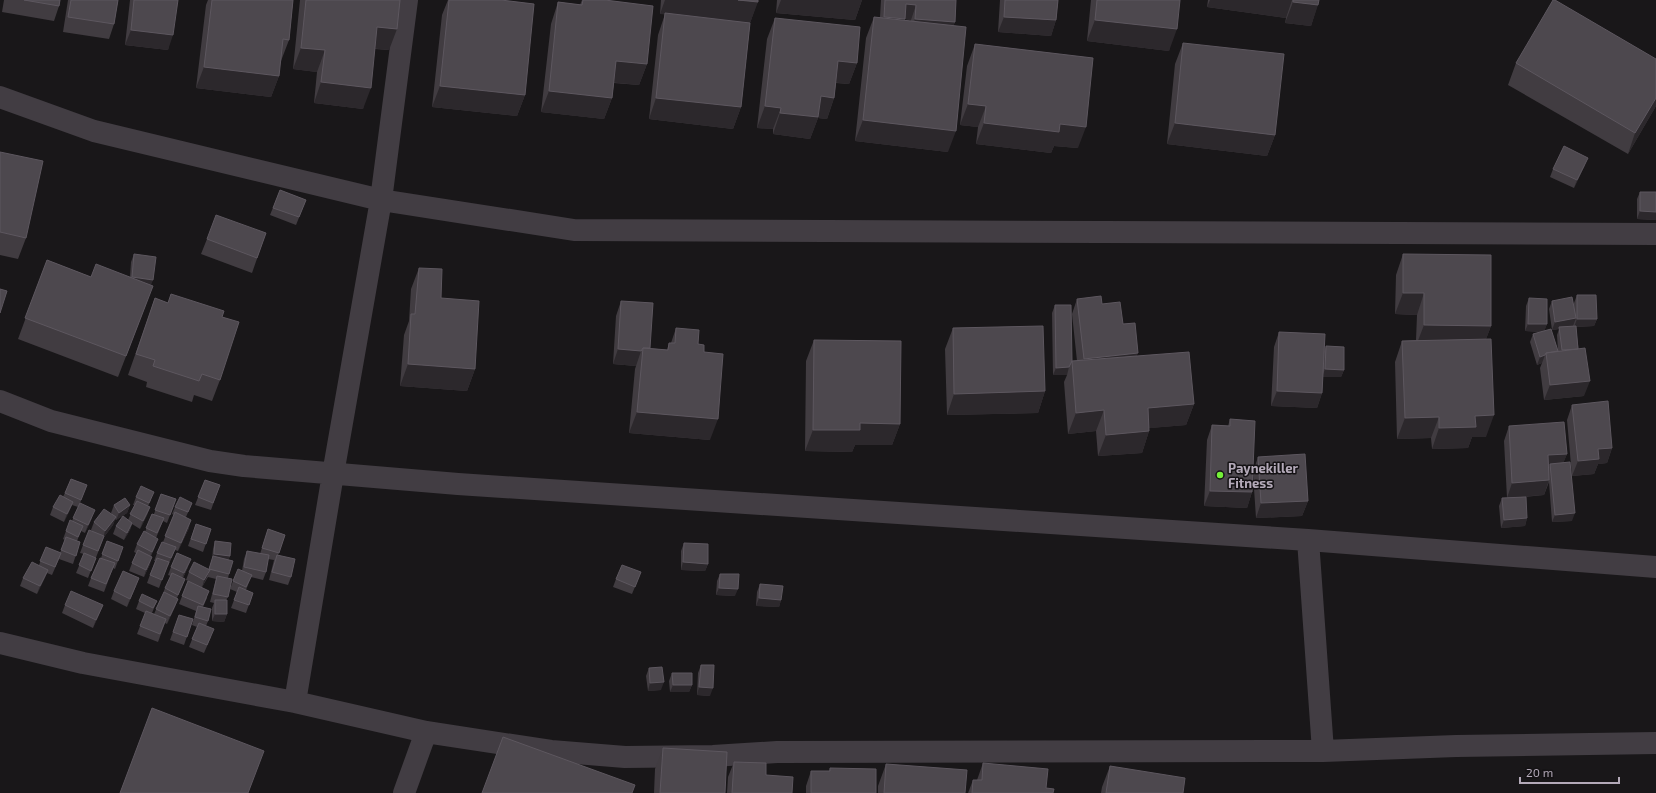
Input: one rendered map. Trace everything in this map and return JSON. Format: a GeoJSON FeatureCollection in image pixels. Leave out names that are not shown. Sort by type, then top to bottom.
{"type":"FeatureCollection","features":[{"type":"Feature","properties":{"kind":"street"},"geometry":{"type":"LineString","coordinates":[[295,702],[381,200],[407,0]]}},
{"type":"Feature","properties":{"kind":"street"},"geometry":{"type":"LineString","coordinates":[[0,97],[94,131],[381,200],[574,230],[1656,234]]}},
{"type":"Feature","properties":{"kind":"street"},"geometry":{"type":"LineString","coordinates":[[0,401],[52,421],[210,461],[333,474],[458,484],[1308,540],[1656,567]]}},
{"type":"Feature","properties":{"kind":"street"},"geometry":{"type":"LineString","coordinates":[[1308,540],[1323,751]]}},
{"type":"Feature","properties":{"kind":"street"},"geometry":{"type":"LineString","coordinates":[[0,644],[83,663],[295,702],[426,732],[550,752],[624,757],[713,756],[777,752],[1323,751],[1456,746],[1656,744]]}},
{"type":"Feature","properties":{"kind":"street"},"geometry":{"type":"LineString","coordinates":[[404,793],[426,732]]}},
{"type":"Feature","properties":{"kind":"building"},"geometry":{"type":"Polygon","coordinates":[[[24,0],[60,0],[59,6],[24,0]]]}},
{"type":"Feature","properties":{"kind":"building"},"geometry":{"type":"Polygon","coordinates":[[[71,0],[118,0],[114,24],[68,17],[71,0]]]}},
{"type":"Feature","properties":{"kind":"building"},"geometry":{"type":"Polygon","coordinates":[[[134,0],[178,0],[173,35],[131,30],[134,0]]]}},
{"type":"Feature","properties":{"kind":"building"},"geometry":{"type":"Polygon","coordinates":[[[212,0],[293,0],[289,40],[283,39],[279,76],[204,67],[212,0]]]}},
{"type":"Feature","properties":{"kind":"building"},"geometry":{"type":"Polygon","coordinates":[[[306,0],[400,0],[397,29],[377,27],[371,88],[321,82],[325,50],[301,48],[306,0]]]}},
{"type":"Feature","properties":{"kind":"building"},"geometry":{"type":"Polygon","coordinates":[[[449,0],[501,0],[534,4],[525,95],[440,86],[449,0]]]}},
{"type":"Feature","properties":{"kind":"building"},"geometry":{"type":"Polygon","coordinates":[[[583,0],[605,0],[653,6],[647,64],[616,61],[612,98],[549,91],[558,2],[582,5],[583,0]]]}},
{"type":"Feature","properties":{"kind":"building"},"geometry":{"type":"Polygon","coordinates":[[[738,0],[758,0],[758,2],[738,0]]]}},
{"type":"Feature","properties":{"kind":"building"},"geometry":{"type":"Polygon","coordinates":[[[885,0],[956,0],[955,22],[915,19],[916,5],[906,4],[905,19],[884,17],[885,0]]]}},
{"type":"Feature","properties":{"kind":"building"},"geometry":{"type":"Polygon","coordinates":[[[1005,0],[1058,0],[1056,20],[1004,17],[1005,0]]]}},
{"type":"Feature","properties":{"kind":"building"},"geometry":{"type":"Polygon","coordinates":[[[1097,0],[1180,0],[1177,29],[1095,20],[1097,0]]]}},
{"type":"Feature","properties":{"kind":"building"},"geometry":{"type":"Polygon","coordinates":[[[1293,0],[1319,0],[1318,5],[1293,2],[1293,0]]]}},
{"type":"Feature","properties":{"kind":"building"},"geometry":{"type":"Polygon","coordinates":[[[1553,0],[1656,59],[1656,98],[1635,133],[1516,63],[1553,0]]]}},
{"type":"Feature","properties":{"kind":"building"},"geometry":{"type":"Polygon","coordinates":[[[665,13],[750,23],[741,107],[656,98],[665,13]]]}},
{"type":"Feature","properties":{"kind":"building"},"geometry":{"type":"Polygon","coordinates":[[[874,17],[966,27],[956,131],[863,120],[874,17]]]}},
{"type":"Feature","properties":{"kind":"building"},"geometry":{"type":"Polygon","coordinates":[[[775,18],[860,27],[857,63],[838,61],[834,98],[821,96],[818,117],[780,113],[781,108],[765,106],[775,18]]]}},
{"type":"Feature","properties":{"kind":"building"},"geometry":{"type":"Polygon","coordinates":[[[1183,43],[1284,54],[1275,135],[1175,123],[1183,43]]]}},
{"type":"Feature","properties":{"kind":"building"},"geometry":{"type":"Polygon","coordinates":[[[975,44],[1093,58],[1086,127],[1060,124],[1059,132],[984,123],[986,106],[968,104],[975,44]]]}},
{"type":"Feature","properties":{"kind":"building"},"geometry":{"type":"Polygon","coordinates":[[[1564,146],[1588,158],[1577,180],[1553,169],[1564,146]]]}},
{"type":"Feature","properties":{"kind":"building"},"geometry":{"type":"Polygon","coordinates":[[[0,152],[43,161],[26,238],[0,232],[0,152]]]}},
{"type":"Feature","properties":{"kind":"building"},"geometry":{"type":"Polygon","coordinates":[[[280,190],[306,200],[299,217],[273,208],[280,190]]]}},
{"type":"Feature","properties":{"kind":"building"},"geometry":{"type":"Polygon","coordinates":[[[1640,192],[1656,192],[1656,212],[1640,211],[1640,192]]]}},
{"type":"Feature","properties":{"kind":"building"},"geometry":{"type":"Polygon","coordinates":[[[216,215],[266,233],[257,258],[207,239],[216,215]]]}},
{"type":"Feature","properties":{"kind":"building"},"geometry":{"type":"Polygon","coordinates":[[[134,254],[156,257],[153,280],[132,277],[134,254]]]}},
{"type":"Feature","properties":{"kind":"building"},"geometry":{"type":"Polygon","coordinates":[[[1403,254],[1491,255],[1491,326],[1424,325],[1424,293],[1403,293],[1403,254]]]}},
{"type":"Feature","properties":{"kind":"building"},"geometry":{"type":"Polygon","coordinates":[[[47,260],[91,277],[96,264],[153,286],[126,356],[25,318],[47,260]]]}},
{"type":"Feature","properties":{"kind":"building"},"geometry":{"type":"Polygon","coordinates":[[[419,268],[442,269],[441,298],[479,301],[475,369],[408,364],[411,314],[415,314],[419,268]]]}},
{"type":"Feature","properties":{"kind":"building"},"geometry":{"type":"Polygon","coordinates":[[[0,289],[7,291],[0,313],[0,289]]]}},
{"type":"Feature","properties":{"kind":"building"},"geometry":{"type":"Polygon","coordinates":[[[171,294],[224,311],[222,317],[239,322],[220,380],[202,374],[199,381],[153,366],[155,360],[136,354],[155,298],[168,303],[171,294]]]}},
{"type":"Feature","properties":{"kind":"building"},"geometry":{"type":"Polygon","coordinates":[[[1577,295],[1596,295],[1597,319],[1577,319],[1577,295]]]}},
{"type":"Feature","properties":{"kind":"building"},"geometry":{"type":"Polygon","coordinates":[[[1101,296],[1102,304],[1120,302],[1123,324],[1135,323],[1138,353],[1084,359],[1077,299],[1101,296]]]}},
{"type":"Feature","properties":{"kind":"building"},"geometry":{"type":"Polygon","coordinates":[[[1572,297],[1576,318],[1555,322],[1552,301],[1572,297]]]}},
{"type":"Feature","properties":{"kind":"building"},"geometry":{"type":"Polygon","coordinates":[[[1529,298],[1547,299],[1547,324],[1528,324],[1529,298]]]}},
{"type":"Feature","properties":{"kind":"building"},"geometry":{"type":"Polygon","coordinates":[[[621,301],[653,303],[650,348],[643,348],[641,351],[618,349],[621,301]]]}},
{"type":"Feature","properties":{"kind":"building"},"geometry":{"type":"Polygon","coordinates":[[[1055,305],[1071,305],[1072,361],[1069,367],[1056,368],[1055,305]]]}},
{"type":"Feature","properties":{"kind":"building"},"geometry":{"type":"Polygon","coordinates":[[[1043,326],[1045,391],[954,394],[953,328],[1043,326]]]}},
{"type":"Feature","properties":{"kind":"building"},"geometry":{"type":"Polygon","coordinates":[[[1576,326],[1578,349],[1562,350],[1559,327],[1576,326]]]}},
{"type":"Feature","properties":{"kind":"building"},"geometry":{"type":"Polygon","coordinates":[[[676,328],[699,330],[698,344],[704,345],[704,352],[723,354],[718,419],[637,412],[643,348],[668,350],[669,343],[675,343],[676,328]]]}},
{"type":"Feature","properties":{"kind":"building"},"geometry":{"type":"Polygon","coordinates":[[[1551,329],[1558,351],[1546,353],[1540,357],[1533,334],[1551,329]]]}},
{"type":"Feature","properties":{"kind":"building"},"geometry":{"type":"Polygon","coordinates":[[[1279,332],[1325,334],[1322,393],[1277,391],[1279,332]]]}},
{"type":"Feature","properties":{"kind":"building"},"geometry":{"type":"Polygon","coordinates":[[[1491,339],[1494,415],[1475,416],[1476,427],[1439,428],[1439,417],[1405,418],[1402,341],[1491,339]]]}},
{"type":"Feature","properties":{"kind":"building"},"geometry":{"type":"Polygon","coordinates":[[[814,340],[901,341],[900,424],[860,423],[860,430],[813,430],[814,340]]]}},
{"type":"Feature","properties":{"kind":"building"},"geometry":{"type":"Polygon","coordinates":[[[1326,346],[1344,347],[1344,370],[1325,369],[1326,346]]]}},
{"type":"Feature","properties":{"kind":"building"},"geometry":{"type":"Polygon","coordinates":[[[1585,348],[1590,381],[1550,385],[1546,353],[1585,348]]]}},
{"type":"Feature","properties":{"kind":"building"},"geometry":{"type":"Polygon","coordinates":[[[1189,352],[1194,404],[1148,408],[1149,431],[1106,435],[1104,410],[1076,413],[1072,361],[1189,352]]]}},
{"type":"Feature","properties":{"kind":"building"},"geometry":{"type":"Polygon","coordinates":[[[1608,401],[1612,448],[1598,449],[1599,459],[1578,461],[1572,405],[1608,401]]]}},
{"type":"Feature","properties":{"kind":"building"},"geometry":{"type":"Polygon","coordinates":[[[1230,419],[1255,421],[1252,492],[1210,491],[1212,425],[1230,426],[1230,419]]]}},
{"type":"Feature","properties":{"kind":"building"},"geometry":{"type":"Polygon","coordinates":[[[1564,422],[1567,454],[1548,455],[1549,480],[1512,483],[1509,426],[1564,422]]]}},
{"type":"Feature","properties":{"kind":"building"},"geometry":{"type":"Polygon","coordinates":[[[1305,454],[1308,501],[1261,503],[1258,457],[1305,454]]]}},
{"type":"Feature","properties":{"kind":"building"},"geometry":{"type":"Polygon","coordinates":[[[1570,462],[1575,513],[1555,515],[1550,464],[1570,462]]]}},
{"type":"Feature","properties":{"kind":"building"},"geometry":{"type":"Polygon","coordinates":[[[71,479],[87,485],[81,500],[65,493],[71,479]]]}},
{"type":"Feature","properties":{"kind":"building"},"geometry":{"type":"Polygon","coordinates":[[[205,480],[220,485],[213,503],[198,497],[205,480]]]}},
{"type":"Feature","properties":{"kind":"building"},"geometry":{"type":"Polygon","coordinates":[[[141,486],[154,492],[149,503],[136,497],[141,486]]]}},
{"type":"Feature","properties":{"kind":"building"},"geometry":{"type":"Polygon","coordinates":[[[161,494],[176,499],[170,515],[155,510],[161,494]]]}},
{"type":"Feature","properties":{"kind":"building"},"geometry":{"type":"Polygon","coordinates":[[[60,495],[73,502],[67,514],[53,507],[60,495]]]}},
{"type":"Feature","properties":{"kind":"building"},"geometry":{"type":"Polygon","coordinates":[[[180,497],[192,503],[188,512],[175,507],[180,497]]]}},
{"type":"Feature","properties":{"kind":"building"},"geometry":{"type":"Polygon","coordinates":[[[1526,497],[1527,518],[1504,520],[1502,498],[1526,497]]]}},
{"type":"Feature","properties":{"kind":"building"},"geometry":{"type":"Polygon","coordinates":[[[125,498],[130,505],[119,513],[114,505],[125,498]]]}},
{"type":"Feature","properties":{"kind":"building"},"geometry":{"type":"Polygon","coordinates":[[[137,501],[150,507],[143,521],[130,514],[137,501]]]}},
{"type":"Feature","properties":{"kind":"building"},"geometry":{"type":"Polygon","coordinates":[[[80,503],[95,510],[88,525],[73,518],[80,503]]]}},
{"type":"Feature","properties":{"kind":"building"},"geometry":{"type":"Polygon","coordinates":[[[104,509],[116,517],[105,531],[94,522],[104,509]]]}},
{"type":"Feature","properties":{"kind":"building"},"geometry":{"type":"Polygon","coordinates":[[[175,512],[191,520],[181,543],[165,536],[175,512]]]}},
{"type":"Feature","properties":{"kind":"building"},"geometry":{"type":"Polygon","coordinates":[[[152,514],[164,518],[157,533],[146,528],[152,514]]]}},
{"type":"Feature","properties":{"kind":"building"},"geometry":{"type":"Polygon","coordinates":[[[123,516],[132,523],[127,533],[116,526],[123,516]]]}},
{"type":"Feature","properties":{"kind":"building"},"geometry":{"type":"Polygon","coordinates":[[[70,520],[83,526],[78,537],[66,531],[70,520]]]}},
{"type":"Feature","properties":{"kind":"building"},"geometry":{"type":"Polygon","coordinates":[[[196,524],[211,529],[206,544],[191,539],[196,524]]]}},
{"type":"Feature","properties":{"kind":"building"},"geometry":{"type":"Polygon","coordinates":[[[268,529],[285,535],[279,553],[262,548],[268,529]]]}},
{"type":"Feature","properties":{"kind":"building"},"geometry":{"type":"Polygon","coordinates":[[[89,530],[104,536],[98,551],[83,545],[89,530]]]}},
{"type":"Feature","properties":{"kind":"building"},"geometry":{"type":"Polygon","coordinates":[[[144,531],[158,539],[152,552],[137,544],[144,531]]]}},
{"type":"Feature","properties":{"kind":"building"},"geometry":{"type":"Polygon","coordinates":[[[66,537],[80,542],[76,556],[61,550],[66,537]]]}},
{"type":"Feature","properties":{"kind":"building"},"geometry":{"type":"Polygon","coordinates":[[[107,541],[123,547],[118,561],[102,554],[107,541]]]}},
{"type":"Feature","properties":{"kind":"building"},"geometry":{"type":"Polygon","coordinates":[[[215,541],[231,543],[230,556],[214,554],[215,541]]]}},
{"type":"Feature","properties":{"kind":"building"},"geometry":{"type":"Polygon","coordinates":[[[162,542],[176,547],[171,558],[157,553],[162,542]]]}},
{"type":"Feature","properties":{"kind":"building"},"geometry":{"type":"Polygon","coordinates":[[[684,543],[708,544],[708,564],[683,562],[684,543]]]}},
{"type":"Feature","properties":{"kind":"building"},"geometry":{"type":"Polygon","coordinates":[[[46,547],[61,553],[55,567],[40,561],[46,547]]]}},
{"type":"Feature","properties":{"kind":"building"},"geometry":{"type":"Polygon","coordinates":[[[138,550],[152,557],[146,570],[132,563],[138,550]]]}},
{"type":"Feature","properties":{"kind":"building"},"geometry":{"type":"Polygon","coordinates":[[[247,551],[269,555],[266,572],[244,567],[247,551]]]}},
{"type":"Feature","properties":{"kind":"building"},"geometry":{"type":"Polygon","coordinates":[[[84,553],[96,558],[91,571],[79,565],[84,553]]]}},
{"type":"Feature","properties":{"kind":"building"},"geometry":{"type":"Polygon","coordinates":[[[177,553],[191,559],[184,573],[171,567],[177,553]]]}},
{"type":"Feature","properties":{"kind":"building"},"geometry":{"type":"Polygon","coordinates":[[[277,555],[295,559],[291,577],[272,572],[277,555]]]}},
{"type":"Feature","properties":{"kind":"building"},"geometry":{"type":"Polygon","coordinates":[[[213,556],[233,561],[229,574],[209,569],[213,556]]]}},
{"type":"Feature","properties":{"kind":"building"},"geometry":{"type":"Polygon","coordinates":[[[100,558],[115,563],[106,584],[91,578],[100,558]]]}},
{"type":"Feature","properties":{"kind":"building"},"geometry":{"type":"Polygon","coordinates":[[[157,558],[169,562],[162,580],[150,575],[157,558]]]}},
{"type":"Feature","properties":{"kind":"building"},"geometry":{"type":"Polygon","coordinates":[[[32,562],[48,570],[40,586],[23,578],[32,562]]]}},
{"type":"Feature","properties":{"kind":"building"},"geometry":{"type":"Polygon","coordinates":[[[194,562],[210,570],[204,580],[189,572],[194,562]]]}},
{"type":"Feature","properties":{"kind":"building"},"geometry":{"type":"Polygon","coordinates":[[[622,565],[641,572],[635,587],[616,579],[622,565]]]}},
{"type":"Feature","properties":{"kind":"building"},"geometry":{"type":"Polygon","coordinates":[[[238,569],[252,575],[246,587],[233,581],[238,569]]]}},
{"type":"Feature","properties":{"kind":"building"},"geometry":{"type":"Polygon","coordinates":[[[123,571],[139,578],[130,599],[114,591],[123,571]]]}},
{"type":"Feature","properties":{"kind":"building"},"geometry":{"type":"Polygon","coordinates":[[[172,573],[185,579],[178,595],[165,588],[172,573]]]}},
{"type":"Feature","properties":{"kind":"building"},"geometry":{"type":"Polygon","coordinates":[[[720,574],[739,574],[738,589],[719,588],[720,574]]]}},
{"type":"Feature","properties":{"kind":"building"},"geometry":{"type":"Polygon","coordinates":[[[217,576],[232,579],[228,597],[213,594],[217,576]]]}},
{"type":"Feature","properties":{"kind":"building"},"geometry":{"type":"Polygon","coordinates":[[[188,581],[209,591],[203,605],[182,596],[188,581]]]}},
{"type":"Feature","properties":{"kind":"building"},"geometry":{"type":"Polygon","coordinates":[[[760,584],[783,586],[781,600],[759,598],[760,584]]]}},
{"type":"Feature","properties":{"kind":"building"},"geometry":{"type":"Polygon","coordinates":[[[239,587],[253,593],[249,605],[234,600],[239,587]]]}},
{"type":"Feature","properties":{"kind":"building"},"geometry":{"type":"Polygon","coordinates":[[[71,591],[103,605],[96,620],[65,605],[71,591]]]}},
{"type":"Feature","properties":{"kind":"building"},"geometry":{"type":"Polygon","coordinates":[[[164,592],[178,599],[170,616],[156,609],[164,592]]]}},
{"type":"Feature","properties":{"kind":"building"},"geometry":{"type":"Polygon","coordinates":[[[142,594],[157,601],[153,608],[139,601],[142,594]]]}},
{"type":"Feature","properties":{"kind":"building"},"geometry":{"type":"Polygon","coordinates":[[[215,600],[227,600],[227,614],[215,614],[215,600]]]}},
{"type":"Feature","properties":{"kind":"building"},"geometry":{"type":"Polygon","coordinates":[[[198,606],[211,609],[208,621],[195,617],[198,606]]]}},
{"type":"Feature","properties":{"kind":"building"},"geometry":{"type":"Polygon","coordinates":[[[146,611],[166,619],[160,634],[140,626],[146,611]]]}},
{"type":"Feature","properties":{"kind":"building"},"geometry":{"type":"Polygon","coordinates":[[[179,615],[193,619],[187,637],[173,632],[179,615]]]}},
{"type":"Feature","properties":{"kind":"building"},"geometry":{"type":"Polygon","coordinates":[[[199,623],[214,629],[207,645],[192,639],[199,623]]]}},
{"type":"Feature","properties":{"kind":"building"},"geometry":{"type":"Polygon","coordinates":[[[701,665],[714,665],[713,688],[699,687],[701,665]]]}},
{"type":"Feature","properties":{"kind":"building"},"geometry":{"type":"Polygon","coordinates":[[[662,667],[664,682],[650,683],[649,668],[662,667]]]}},
{"type":"Feature","properties":{"kind":"building"},"geometry":{"type":"Polygon","coordinates":[[[672,673],[692,673],[692,685],[673,685],[672,673]]]}},
{"type":"Feature","properties":{"kind":"building"},"geometry":{"type":"Polygon","coordinates":[[[152,708],[264,751],[248,793],[120,793],[152,708]]]}},
{"type":"Feature","properties":{"kind":"building"},"geometry":{"type":"Polygon","coordinates":[[[503,737],[635,785],[632,793],[482,793],[503,737]]]}},
{"type":"Feature","properties":{"kind":"building"},"geometry":{"type":"Polygon","coordinates":[[[663,748],[727,752],[725,793],[660,793],[663,748]]]}},
{"type":"Feature","properties":{"kind":"building"},"geometry":{"type":"Polygon","coordinates":[[[734,762],[766,763],[766,775],[793,777],[792,793],[732,793],[734,762]]]}},
{"type":"Feature","properties":{"kind":"building"},"geometry":{"type":"Polygon","coordinates":[[[983,763],[1048,769],[1046,788],[1054,789],[1053,793],[972,793],[973,780],[982,780],[983,763]]]}},
{"type":"Feature","properties":{"kind":"building"},"geometry":{"type":"Polygon","coordinates":[[[886,764],[967,770],[965,793],[884,793],[886,764]]]}},
{"type":"Feature","properties":{"kind":"building"},"geometry":{"type":"Polygon","coordinates":[[[1110,766],[1185,778],[1183,793],[1106,793],[1110,766]]]}},
{"type":"Feature","properties":{"kind":"building"},"geometry":{"type":"Polygon","coordinates":[[[830,768],[876,769],[876,793],[811,793],[811,771],[830,771],[830,768]]]}},
{"type":"Feature","properties":{"kind":"place","name":"Paynekiller Fitness"},"geometry":{"type":"Point","coordinates":[1220,475]}}]}
